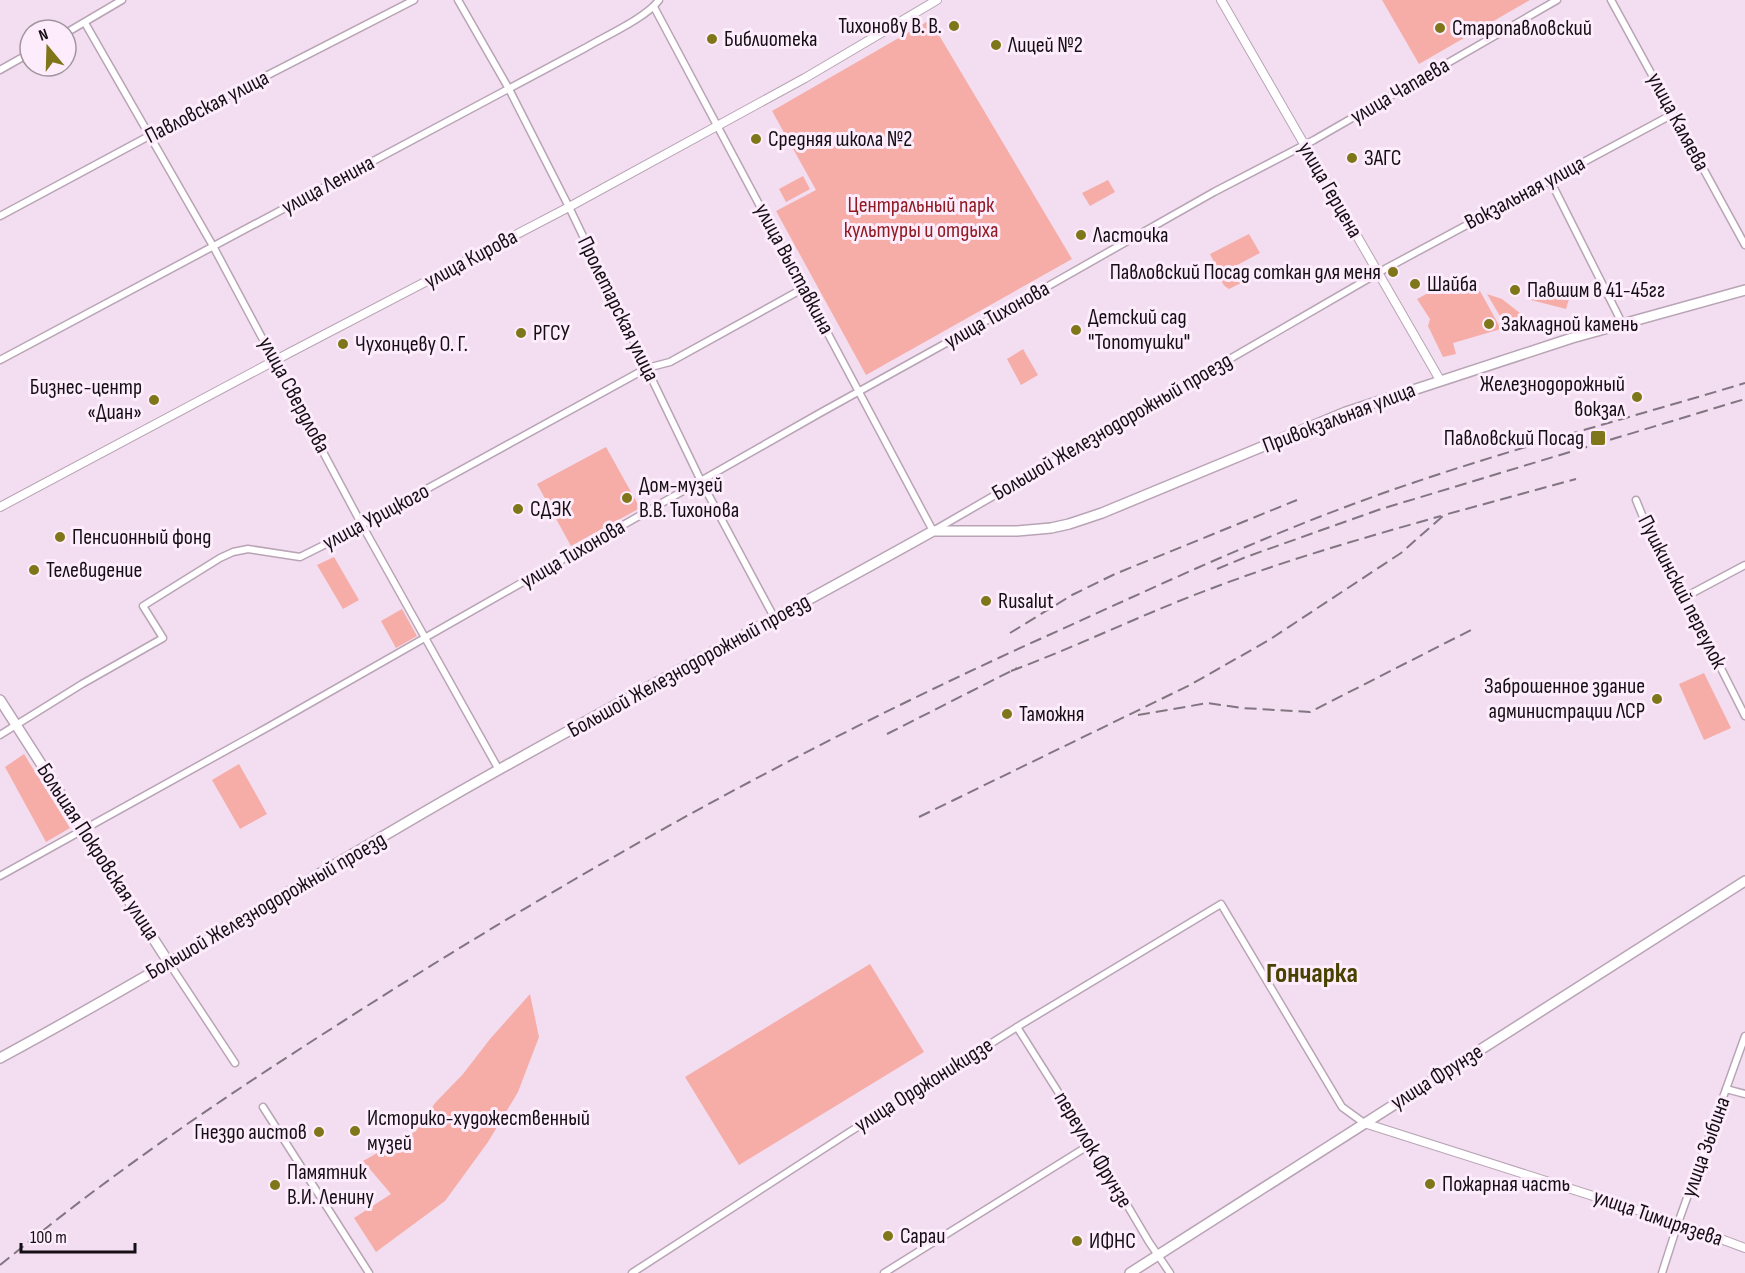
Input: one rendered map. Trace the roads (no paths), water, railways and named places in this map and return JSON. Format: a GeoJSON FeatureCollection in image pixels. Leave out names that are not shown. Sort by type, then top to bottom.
{"type":"FeatureCollection","features":[{"type":"Feature","properties":{"kind":"main road","name":"Привокзальная улица"},"geometry":{"type":"LineString","coordinates":[[933,531],[1017,531],[1069,524],[1102,513],[1346,412],[1622,323],[1745,290]]}},
{"type":"Feature","properties":{"kind":"main road","name":"Большой Железнодорожный проезд"},"geometry":{"type":"LineString","coordinates":[[0,1058],[67,1022],[499,770],[933,531]]}},
{"type":"Feature","properties":{"kind":"main road","name":"Большая Покровская улица"},"geometry":{"type":"LineString","coordinates":[[0,700],[169,963]]}},
{"type":"Feature","properties":{"kind":"main road","name":"улица Фрунзе"},"geometry":{"type":"LineString","coordinates":[[1130,1273],[1745,881]]}},
{"type":"Feature","properties":{"kind":"street"},"geometry":{"type":"LineString","coordinates":[[78,27],[122,0]]}},
{"type":"Feature","properties":{"kind":"street","name":"Павловская улица"},"geometry":{"type":"LineString","coordinates":[[0,216],[149,136],[414,0]]}},
{"type":"Feature","properties":{"kind":"street","name":"Пролетарская улица"},"geometry":{"type":"LineString","coordinates":[[458,0],[509,89],[569,207],[701,481],[775,619]]}},
{"type":"Feature","properties":{"kind":"street"},"geometry":{"type":"LineString","coordinates":[[654,8],[659,0]]}},
{"type":"Feature","properties":{"kind":"street","name":"улица Кирова"},"geometry":{"type":"LineString","coordinates":[[0,507],[717,127],[937,0]]}},
{"type":"Feature","properties":{"kind":"street","name":"улица Герцена"},"geometry":{"type":"LineString","coordinates":[[1221,0],[1440,380]]}},
{"type":"Feature","properties":{"kind":"street","name":"улица Чапаева"},"geometry":{"type":"LineString","coordinates":[[1304,146],[1557,0]]}},
{"type":"Feature","properties":{"kind":"street","name":"улица Каляева"},"geometry":{"type":"LineString","coordinates":[[1611,0],[1745,245]]}},
{"type":"Feature","properties":{"kind":"street","name":"улица Ленина"},"geometry":{"type":"LineString","coordinates":[[0,360],[509,89],[654,8]]}},
{"type":"Feature","properties":{"kind":"street","name":"улица Выставкина"},"geometry":{"type":"LineString","coordinates":[[654,8],[933,531]]}},
{"type":"Feature","properties":{"kind":"street","name":"улица Свердлова"},"geometry":{"type":"LineString","coordinates":[[85,23],[213,246],[362,525],[499,770]]}},
{"type":"Feature","properties":{"kind":"street"},"geometry":{"type":"LineString","coordinates":[[0,70],[18,60]]}},
{"type":"Feature","properties":{"kind":"street","name":"Вокзальная улица"},"geometry":{"type":"LineString","coordinates":[[1378,274],[1673,114]]}},
{"type":"Feature","properties":{"kind":"street","name":"улица Тихонова"},"geometry":{"type":"LineString","coordinates":[[0,876],[1214,192],[1304,146]]}},
{"type":"Feature","properties":{"kind":"street"},"geometry":{"type":"LineString","coordinates":[[1550,180],[1622,323]]}},
{"type":"Feature","properties":{"kind":"street","name":"Большой Железнодорожный проезд"},"geometry":{"type":"LineString","coordinates":[[933,531],[1378,274]]}},
{"type":"Feature","properties":{"kind":"street","name":"улица Урицкого"},"geometry":{"type":"LineString","coordinates":[[0,735],[73,689],[163,638],[143,606],[220,558],[248,549],[300,557],[647,368],[670,362],[804,288]]}},
{"type":"Feature","properties":{"kind":"street","name":"Пушкинский переулок"},"geometry":{"type":"LineString","coordinates":[[1636,500],[1652,539],[1685,597],[1745,716]]}},
{"type":"Feature","properties":{"kind":"street"},"geometry":{"type":"LineString","coordinates":[[1685,597],[1745,565]]}},
{"type":"Feature","properties":{"kind":"street","name":"улица Орджоникидзе"},"geometry":{"type":"LineString","coordinates":[[632,1273],[1017,1027],[1221,904],[1342,1107],[1364,1123]]}},
{"type":"Feature","properties":{"kind":"street","name":"Большая Покровская улица"},"geometry":{"type":"LineString","coordinates":[[169,963],[235,1063]]}},
{"type":"Feature","properties":{"kind":"street","name":"переулок Фрунзе"},"geometry":{"type":"LineString","coordinates":[[1017,1027],[1170,1273]]}},
{"type":"Feature","properties":{"kind":"street","name":"улица Зыбина"},"geometry":{"type":"LineString","coordinates":[[1662,1273],[1745,1036]]}},
{"type":"Feature","properties":{"kind":"street"},"geometry":{"type":"LineString","coordinates":[[1726,1089],[1745,1094]]}},
{"type":"Feature","properties":{"kind":"street"},"geometry":{"type":"LineString","coordinates":[[264,1107],[369,1273]]}},
{"type":"Feature","properties":{"kind":"street","name":"улица Тимирязева"},"geometry":{"type":"LineString","coordinates":[[1364,1123],[1678,1223],[1745,1248]]}},
{"type":"Feature","properties":{"kind":"street"},"geometry":{"type":"LineString","coordinates":[[884,1273],[1091,1144]]}},
{"type":"Feature","properties":{"kind":"railway"},"geometry":{"type":"LineString","coordinates":[[0,1265],[81,1201],[179,1129],[397,987],[632,846],[874,718],[1155,587],[1309,521],[1446,472],[1745,383]]}},
{"type":"Feature","properties":{"kind":"railway"},"geometry":{"type":"LineString","coordinates":[[1217,569],[1378,510],[1745,399]]}},
{"type":"Feature","properties":{"kind":"railway"},"geometry":{"type":"LineString","coordinates":[[919,817],[1190,685],[1269,640],[1401,553],[1444,515],[1576,479]]}},
{"type":"Feature","properties":{"kind":"railway"},"geometry":{"type":"LineString","coordinates":[[1010,633],[1072,595],[1115,574],[1297,500]]}},
{"type":"Feature","properties":{"kind":"railway"},"geometry":{"type":"LineString","coordinates":[[1011,671],[1239,578],[1441,516]]}},
{"type":"Feature","properties":{"kind":"railway"},"geometry":{"type":"LineString","coordinates":[[1138,715],[1208,703],[1242,708],[1310,712],[1471,630]]}},
{"type":"Feature","properties":{"kind":"railway"},"geometry":{"type":"LineString","coordinates":[[887,734],[1017,668]]}},
{"type":"Feature","properties":{"kind":"place","name":"Тихонову В. В."},"geometry":{"type":"Point","coordinates":[954,26]}},
{"type":"Feature","properties":{"kind":"place","name":"Старопавловский"},"geometry":{"type":"Point","coordinates":[1440,28]}},
{"type":"Feature","properties":{"kind":"place","name":"Библиотека"},"geometry":{"type":"Point","coordinates":[712,39]}},
{"type":"Feature","properties":{"kind":"place","name":"Лицей №2"},"geometry":{"type":"Point","coordinates":[996,45]}},
{"type":"Feature","properties":{"kind":"place","name":"Средняя школа №2"},"geometry":{"type":"Point","coordinates":[756,139]}},
{"type":"Feature","properties":{"kind":"place","name":"ЗАГС"},"geometry":{"type":"Point","coordinates":[1352,158]}},
{"type":"Feature","properties":{"kind":"place","name":"Ласточка"},"geometry":{"type":"Point","coordinates":[1081,235]}},
{"type":"Feature","properties":{"kind":"place","name":"Павловский Посад соткан для меня"},"geometry":{"type":"Point","coordinates":[1393,272]}},
{"type":"Feature","properties":{"kind":"place","name":"Шайба"},"geometry":{"type":"Point","coordinates":[1415,284]}},
{"type":"Feature","properties":{"kind":"place","name":"Павшим в 41-45гг"},"geometry":{"type":"Point","coordinates":[1515,290]}},
{"type":"Feature","properties":{"kind":"place","name":"Закладной камень"},"geometry":{"type":"Point","coordinates":[1489,324]}},
{"type":"Feature","properties":{"kind":"place","name":"Детский сад \"Топотушки\""},"geometry":{"type":"Point","coordinates":[1076,330]}},
{"type":"Feature","properties":{"kind":"place","name":"РГСУ"},"geometry":{"type":"Point","coordinates":[521,333]}},
{"type":"Feature","properties":{"kind":"place","name":"Чухонцеву О. Г."},"geometry":{"type":"Point","coordinates":[343,344]}},
{"type":"Feature","properties":{"kind":"place","name":"Железнодорожный вокзал"},"geometry":{"type":"Point","coordinates":[1637,397]}},
{"type":"Feature","properties":{"kind":"place","name":"Бизнес-центр «Диан»"},"geometry":{"type":"Point","coordinates":[154,400]}},
{"type":"Feature","properties":{"kind":"place","name":"Павловский Посад"},"geometry":{"type":"Point","coordinates":[1598,438]}},
{"type":"Feature","properties":{"kind":"place","name":"Дом-музей В.В. Тихонова"},"geometry":{"type":"Point","coordinates":[627,498]}},
{"type":"Feature","properties":{"kind":"place","name":"СДЭК"},"geometry":{"type":"Point","coordinates":[518,509]}},
{"type":"Feature","properties":{"kind":"place","name":"Пенсионный фонд"},"geometry":{"type":"Point","coordinates":[60,537]}},
{"type":"Feature","properties":{"kind":"place","name":"Телевидение"},"geometry":{"type":"Point","coordinates":[34,570]}},
{"type":"Feature","properties":{"kind":"place","name":"Rusalut"},"geometry":{"type":"Point","coordinates":[986,601]}},
{"type":"Feature","properties":{"kind":"place","name":"Заброшенное здание администрации ЛСР"},"geometry":{"type":"Point","coordinates":[1657,699]}},
{"type":"Feature","properties":{"kind":"place","name":"Таможня"},"geometry":{"type":"Point","coordinates":[1007,714]}},
{"type":"Feature","properties":{"kind":"place","name":"Историко-художественный музей"},"geometry":{"type":"Point","coordinates":[355,1131]}},
{"type":"Feature","properties":{"kind":"place","name":"Гнездо аистов"},"geometry":{"type":"Point","coordinates":[319,1132]}},
{"type":"Feature","properties":{"kind":"place","name":"Пожарная часть"},"geometry":{"type":"Point","coordinates":[1430,1184]}},
{"type":"Feature","properties":{"kind":"place","name":"Памятник В.И. Ленину"},"geometry":{"type":"Point","coordinates":[275,1185]}},
{"type":"Feature","properties":{"kind":"place","name":"Сараи"},"geometry":{"type":"Point","coordinates":[888,1236]}},
{"type":"Feature","properties":{"kind":"place","name":"ИФНС"},"geometry":{"type":"Point","coordinates":[1077,1241]}},
{"type":"Feature","properties":{"kind":"district","name":"Гончарка"},"geometry":{"type":"Point","coordinates":[1312,973]}},
{"type":"Feature","properties":{"kind":"park label","name":"Центральный парк культуры и отдыха"},"geometry":{"type":"Point","coordinates":[921,218]}}]}
